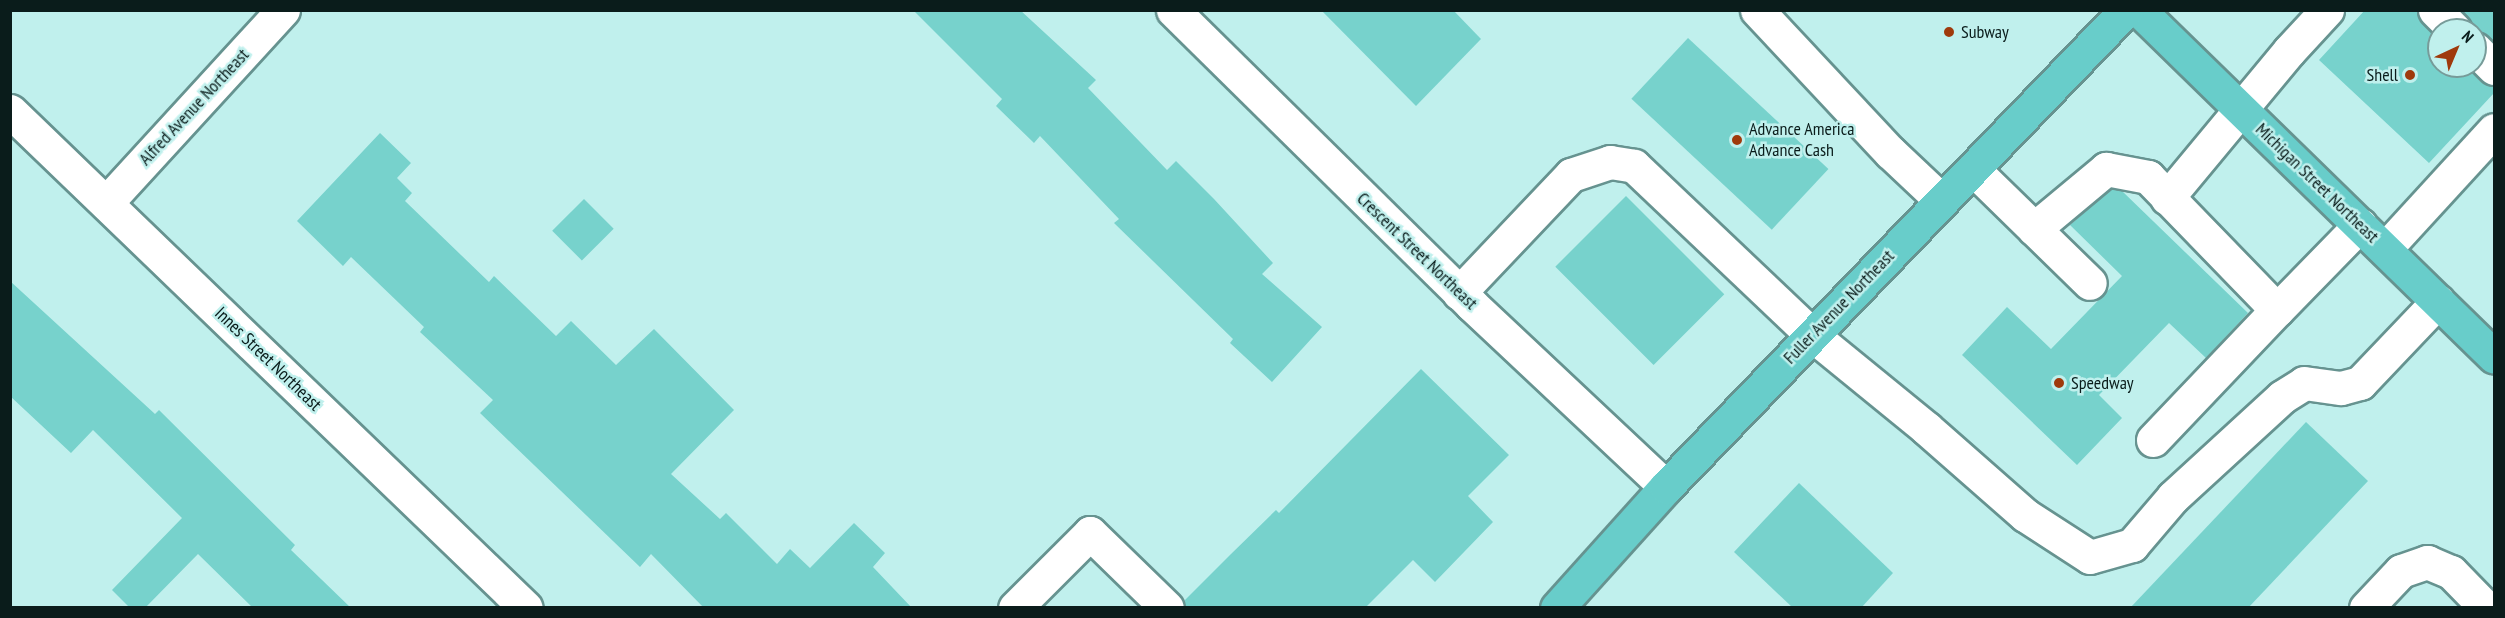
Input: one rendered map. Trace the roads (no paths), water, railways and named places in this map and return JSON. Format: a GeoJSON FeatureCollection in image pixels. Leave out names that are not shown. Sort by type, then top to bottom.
{"type":"FeatureCollection","features":[{"type":"Feature","properties":{"kind":"main road","name":"Fuller Avenue Northeast"},"geometry":{"type":"LineString","coordinates":[[1557,608],[1666,487],[2126,10]]}},
{"type":"Feature","properties":{"kind":"main road","name":"Michigan Street Northeast"},"geometry":{"type":"LineString","coordinates":[[2139,10],[2494,356]]}},
{"type":"Feature","properties":{"kind":"street","name":"Alfred Avenue Northeast"},"geometry":{"type":"LineString","coordinates":[[106,203],[283,10]]}},
{"type":"Feature","properties":{"kind":"street","name":"Crescent Street Northeast"},"geometry":{"type":"LineString","coordinates":[[1173,10],[1459,292],[1666,487]]}},
{"type":"Feature","properties":{"kind":"street"},"geometry":{"type":"LineString","coordinates":[[1757,10],[1890,152],[1942,201]]}},
{"type":"Feature","properties":{"kind":"street"},"geometry":{"type":"LineString","coordinates":[[2167,198],[2327,10]]}},
{"type":"Feature","properties":{"kind":"street","name":"Innes Street Northeast"},"geometry":{"type":"LineString","coordinates":[[10,111],[526,608]]}},
{"type":"Feature","properties":{"kind":"street"},"geometry":{"type":"LineString","coordinates":[[2385,249],[2494,130]]}},
{"type":"Feature","properties":{"kind":"street"},"geometry":{"type":"LineString","coordinates":[[1459,292],[1571,175],[1610,162],[1634,166],[1812,335],[1926,428],[2025,515],[2090,557],[2132,545],[2174,497],[2282,397],[2304,383],[2341,388],[2360,383],[2438,302]]}},
{"type":"Feature","properties":{"kind":"street"},"geometry":{"type":"LineString","coordinates":[[1973,169],[2090,283]]}},
{"type":"Feature","properties":{"kind":"street"},"geometry":{"type":"LineString","coordinates":[[2034,229],[2106,169],[2148,177],[2277,310]]}},
{"type":"Feature","properties":{"kind":"street"},"geometry":{"type":"LineString","coordinates":[[2152,440],[2360,225]]}},
{"type":"Feature","properties":{"kind":"street"},"geometry":{"type":"LineString","coordinates":[[1015,608],[1090,534],[1167,608]]}},
{"type":"Feature","properties":{"kind":"street"},"geometry":{"type":"LineString","coordinates":[[2366,608],[2401,571],[2427,562],[2451,572],[2486,608]]}},
{"type":"Feature","properties":{"kind":"place","name":"Subway"},"geometry":{"type":"Point","coordinates":[1949,32]}},
{"type":"Feature","properties":{"kind":"place","name":"Shell"},"geometry":{"type":"Point","coordinates":[2410,75]}},
{"type":"Feature","properties":{"kind":"place","name":"Advance America Advance Cash"},"geometry":{"type":"Point","coordinates":[1737,140]}},
{"type":"Feature","properties":{"kind":"place","name":"Speedway"},"geometry":{"type":"Point","coordinates":[2059,383]}}]}
